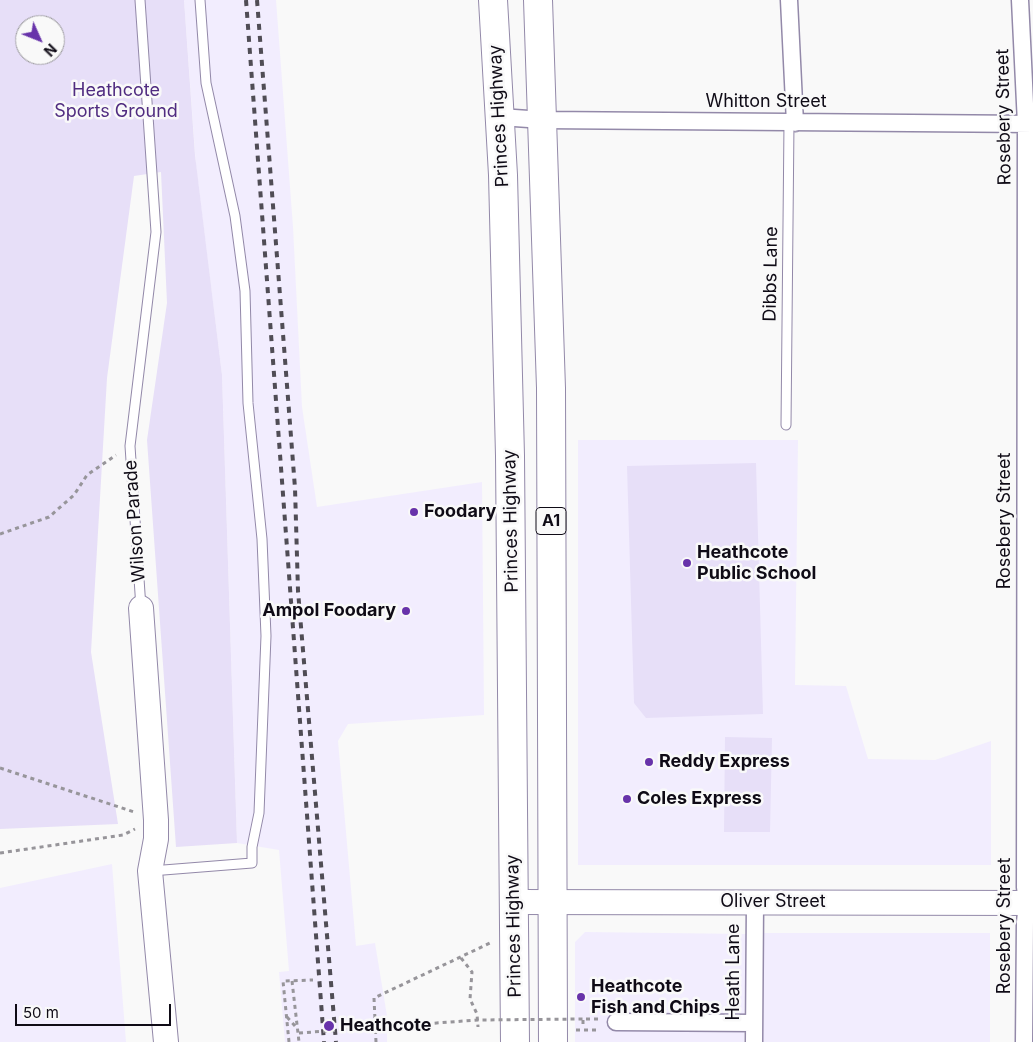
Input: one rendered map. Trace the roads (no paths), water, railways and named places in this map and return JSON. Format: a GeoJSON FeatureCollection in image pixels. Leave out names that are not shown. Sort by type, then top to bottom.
{"type":"FeatureCollection","features":[{"type":"Feature","properties":{"kind":"highway","name":"Princes Highway"},"geometry":{"type":"LineString","coordinates":[[493,0],[500,117],[510,456],[515,1042]]}},
{"type":"Feature","properties":{"kind":"highway","name":"A1"},"geometry":{"type":"LineString","coordinates":[[538,0],[551,388],[552,903],[563,1036]]}},
{"type":"Feature","properties":{"kind":"street"},"geometry":{"type":"LineString","coordinates":[[789,0],[792,123]]}},
{"type":"Feature","properties":{"kind":"street","name":"Rosebery Street"},"geometry":{"type":"LineString","coordinates":[[1020,0],[1029,124],[1025,887],[1030,903],[1025,922],[1024,1042]]}},
{"type":"Feature","properties":{"kind":"street","name":"Whitton Street"},"geometry":{"type":"LineString","coordinates":[[500,117],[543,120],[1029,124]]}},
{"type":"Feature","properties":{"kind":"street","name":"Wilson Parade"},"geometry":{"type":"LineString","coordinates":[[141,608],[156,820],[156,839],[150,872],[166,1042]]}},
{"type":"Feature","properties":{"kind":"street","name":"Oliver Street"},"geometry":{"type":"LineString","coordinates":[[513,902],[1030,903]]}},
{"type":"Feature","properties":{"kind":"street","name":"Heath Lane"},"geometry":{"type":"LineString","coordinates":[[754,1042],[755,902]]}},
{"type":"Feature","properties":{"kind":"street"},"geometry":{"type":"LineString","coordinates":[[609,1024],[754,1023]]}},
{"type":"Feature","properties":{"kind":"lane","name":"Wilson Parade"},"geometry":{"type":"LineString","coordinates":[[140,0],[156,232],[130,446],[141,608]]}},
{"type":"Feature","properties":{"kind":"lane"},"geometry":{"type":"LineString","coordinates":[[150,872],[252,863],[252,847],[259,813],[266,636],[262,539],[248,402],[245,292],[235,216],[206,83],[200,0]]}},
{"type":"Feature","properties":{"kind":"lane","name":"Dibbs Lane"},"geometry":{"type":"LineString","coordinates":[[786,425],[792,123]]}},
{"type":"Feature","properties":{"kind":"railway"},"geometry":{"type":"LineString","coordinates":[[246,0],[324,1042]]}},
{"type":"Feature","properties":{"kind":"railway"},"geometry":{"type":"LineString","coordinates":[[257,0],[295,488],[298,591],[336,1042]]}},
{"type":"Feature","properties":{"kind":"place","name":"Foodary"},"geometry":{"type":"Point","coordinates":[414,512]}},
{"type":"Feature","properties":{"kind":"place","name":"Heathcote Public School"},"geometry":{"type":"Point","coordinates":[687,563]}},
{"type":"Feature","properties":{"kind":"place","name":"Ampol Foodary"},"geometry":{"type":"Point","coordinates":[406,611]}},
{"type":"Feature","properties":{"kind":"place","name":"Reddy Express"},"geometry":{"type":"Point","coordinates":[649,762]}},
{"type":"Feature","properties":{"kind":"place","name":"Coles Express"},"geometry":{"type":"Point","coordinates":[627,799]}},
{"type":"Feature","properties":{"kind":"place","name":"Heathcote Fish and Chips"},"geometry":{"type":"Point","coordinates":[581,997]}},
{"type":"Feature","properties":{"kind":"place","name":"Heathcote"},"geometry":{"type":"Point","coordinates":[329,1026]}},
{"type":"Feature","properties":{"kind":"park label","name":"Heathcote Sports Ground"},"geometry":{"type":"Point","coordinates":[116,101]}}]}
